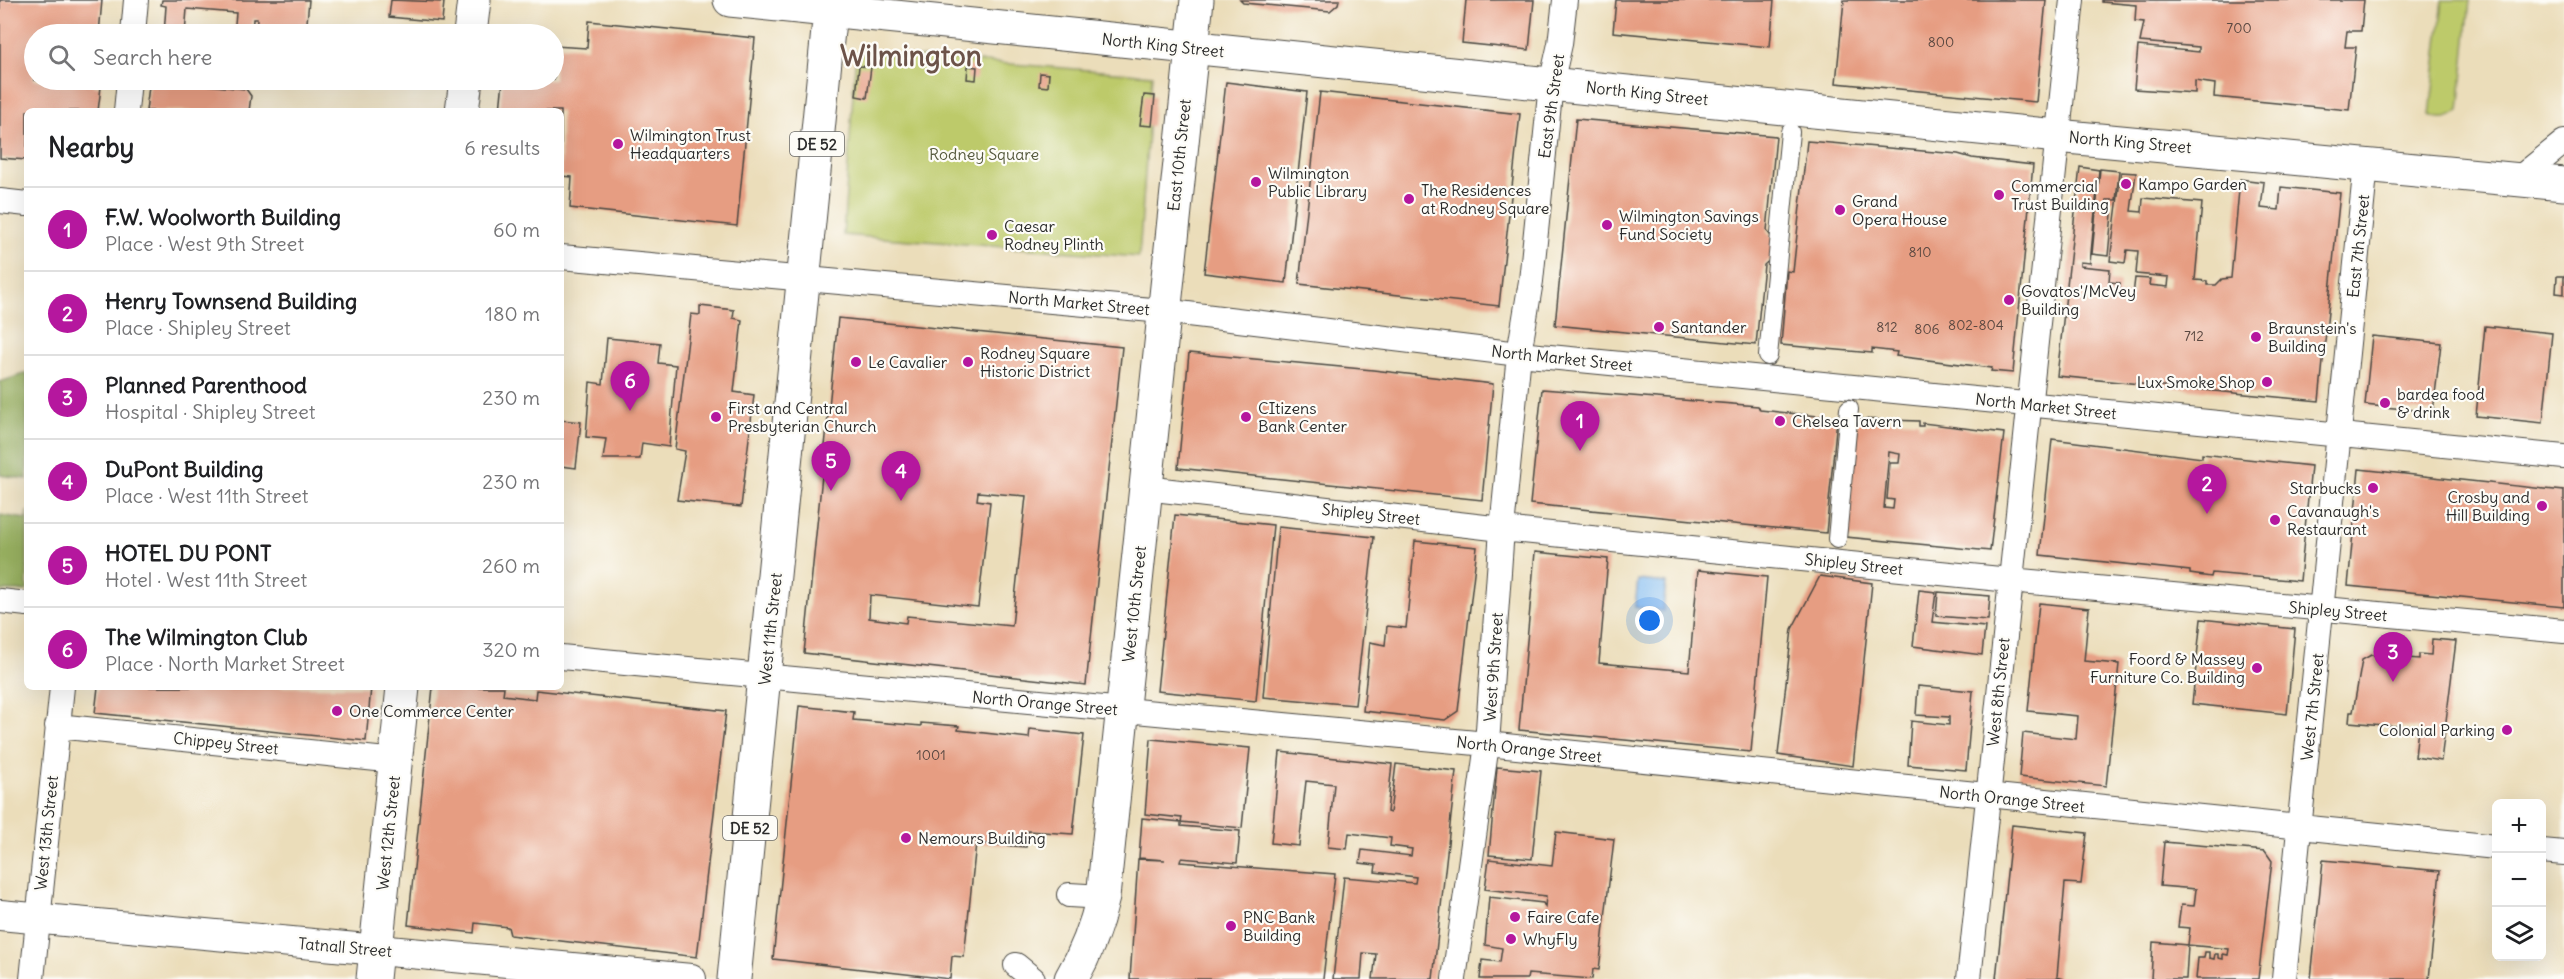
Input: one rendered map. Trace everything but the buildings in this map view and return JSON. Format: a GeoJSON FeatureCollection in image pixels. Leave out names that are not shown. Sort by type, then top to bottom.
{"type":"FeatureCollection","features":[{"type":"Feature","properties":{"kind":"main road"},"geometry":{"type":"LineString","coordinates":[[471,24],[474,0]]}},
{"type":"Feature","properties":{"kind":"main road","name":"North King Street"},"geometry":{"type":"LineString","coordinates":[[730,0],[830,5],[1191,47],[2564,184]]}},
{"type":"Feature","properties":{"kind":"main road","name":"East 10th Street"},"geometry":{"type":"LineString","coordinates":[[1163,311],[1197,0]]}},
{"type":"Feature","properties":{"kind":"main road","name":"DE 52"},"geometry":{"type":"LineString","coordinates":[[805,279],[830,5]]}},
{"type":"Feature","properties":{"kind":"main road"},"geometry":{"type":"LineString","coordinates":[[462,108],[465,90]]}},
{"type":"Feature","properties":{"kind":"main road","name":"West 11th Street"},"geometry":{"type":"LineString","coordinates":[[734,979],[805,279]]}},
{"type":"Feature","properties":{"kind":"main road","name":"West 10th Street"},"geometry":{"type":"LineString","coordinates":[[1071,979],[1083,961],[1096,928],[1103,897],[1163,311]]}},
{"type":"Feature","properties":{"kind":"main road","name":"West 12th Street"},"geometry":{"type":"LineString","coordinates":[[375,964],[403,690]]}},
{"type":"Feature","properties":{"kind":"street"},"geometry":{"type":"LineString","coordinates":[[134,24],[136,0]]}},
{"type":"Feature","properties":{"kind":"street","name":"East 9th Street"},"geometry":{"type":"LineString","coordinates":[[1519,354],[1531,281],[1551,84],[1560,44],[1565,0]]}},
{"type":"Feature","properties":{"kind":"street","name":"West 8th Street"},"geometry":{"type":"LineString","coordinates":[[1969,979],[1986,796],[2072,0]]}},
{"type":"Feature","properties":{"kind":"street"},"geometry":{"type":"LineString","coordinates":[[126,108],[128,90]]}},
{"type":"Feature","properties":{"kind":"street"},"geometry":{"type":"LineString","coordinates":[[1768,356],[1790,132]]}},
{"type":"Feature","properties":{"kind":"street"},"geometry":{"type":"LineString","coordinates":[[2518,179],[2564,142]]}},
{"type":"Feature","properties":{"kind":"street","name":"East 7th Street"},"geometry":{"type":"LineString","coordinates":[[2338,435],[2366,164]]}},
{"type":"Feature","properties":{"kind":"street"},"geometry":{"type":"LineString","coordinates":[[0,201],[24,204]]}},
{"type":"Feature","properties":{"kind":"street","name":"North Market Street"},"geometry":{"type":"LineString","coordinates":[[564,257],[1163,311],[1519,354],[2564,458]]}},
{"type":"Feature","properties":{"kind":"street","name":"West 9th Street"},"geometry":{"type":"LineString","coordinates":[[1454,979],[1487,744],[1502,529],[1519,354]]}},
{"type":"Feature","properties":{"kind":"street"},"geometry":{"type":"LineString","coordinates":[[1837,539],[1849,409]]}},
{"type":"Feature","properties":{"kind":"street","name":"West 7th Street"},"geometry":{"type":"LineString","coordinates":[[2284,979],[2338,435]]}},
{"type":"Feature","properties":{"kind":"street","name":"Shipley Street"},"geometry":{"type":"LineString","coordinates":[[1145,488],[1502,529],[2564,632]]}},
{"type":"Feature","properties":{"kind":"street"},"geometry":{"type":"LineString","coordinates":[[0,601],[24,604]]}},
{"type":"Feature","properties":{"kind":"street","name":"North Orange Street"},"geometry":{"type":"LineString","coordinates":[[564,657],[765,678],[1487,744],[2492,847]]}},
{"type":"Feature","properties":{"kind":"street","name":"West 13th Street"},"geometry":{"type":"LineString","coordinates":[[32,979],[62,690]]}},
{"type":"Feature","properties":{"kind":"street","name":"Chippey Street"},"geometry":{"type":"LineString","coordinates":[[57,726],[396,761]]}},
{"type":"Feature","properties":{"kind":"street"},"geometry":{"type":"LineString","coordinates":[[2546,851],[2564,853]]}},
{"type":"Feature","properties":{"kind":"street"},"geometry":{"type":"LineString","coordinates":[[1069,894],[1103,897]]}},
{"type":"Feature","properties":{"kind":"street","name":"Tatnall Street"},"geometry":{"type":"LineString","coordinates":[[0,915],[37,918],[375,964],[691,979]]}},
{"type":"Feature","properties":{"kind":"green space"},"geometry":{"type":"Polygon","coordinates":[[[2443,0],[2470,0],[2459,111],[2442,118],[2430,115],[2443,0]]]}},
{"type":"Feature","properties":{"kind":"green space","name":"Rodney Square"},"geometry":{"type":"Polygon","coordinates":[[[856,52],[1152,75],[1139,257],[843,235],[856,52]]]}},
{"type":"Feature","properties":{"kind":"green space"},"geometry":{"type":"Polygon","coordinates":[[[24,374],[24,479],[0,475],[0,382],[24,374]]]}},
{"type":"Feature","properties":{"kind":"green space"},"geometry":{"type":"Polygon","coordinates":[[[0,515],[24,519],[24,591],[0,591],[0,515]]]}},
{"type":"Feature","properties":{"kind":"water"},"geometry":{"type":"Polygon","coordinates":[[[1638,580],[1666,583],[1663,611],[1635,607],[1638,580]]]}},
{"type":"Feature","properties":{"kind":"place","name":"Wilmington Trust Headquarters"},"geometry":{"type":"Point","coordinates":[618,144]}},
{"type":"Feature","properties":{"kind":"place","name":"Wilmington Public Library"},"geometry":{"type":"Point","coordinates":[1256,182]}},
{"type":"Feature","properties":{"kind":"place","name":"Kampo Garden"},"geometry":{"type":"Point","coordinates":[2126,184]}},
{"type":"Feature","properties":{"kind":"place","name":"Commercial Trust Building"},"geometry":{"type":"Point","coordinates":[1999,195]}},
{"type":"Feature","properties":{"kind":"place","name":"The Residences at Rodney Square"},"geometry":{"type":"Point","coordinates":[1409,199]}},
{"type":"Feature","properties":{"kind":"place","name":"Grand Opera House"},"geometry":{"type":"Point","coordinates":[1840,210]}},
{"type":"Feature","properties":{"kind":"place","name":"Wilmington Savings Fund Society"},"geometry":{"type":"Point","coordinates":[1607,225]}},
{"type":"Feature","properties":{"kind":"place","name":"Caesar Rodney Plinth"},"geometry":{"type":"Point","coordinates":[992,235]}},
{"type":"Feature","properties":{"kind":"place","name":"Govatos'/McVey Building"},"geometry":{"type":"Point","coordinates":[2009,300]}},
{"type":"Feature","properties":{"kind":"place","name":"Santander"},"geometry":{"type":"Point","coordinates":[1659,327]}},
{"type":"Feature","properties":{"kind":"place","name":"Braunstein's Building"},"geometry":{"type":"Point","coordinates":[2256,337]}},
{"type":"Feature","properties":{"kind":"place","name":"Le Cavalier"},"geometry":{"type":"Point","coordinates":[856,362]}},
{"type":"Feature","properties":{"kind":"place","name":"Rodney Square Historic District"},"geometry":{"type":"Point","coordinates":[968,362]}},
{"type":"Feature","properties":{"kind":"place","name":"Lux Smoke Shop"},"geometry":{"type":"Point","coordinates":[2267,382]}},
{"type":"Feature","properties":{"kind":"place","name":"bardea food & drink"},"geometry":{"type":"Point","coordinates":[2385,403]}},
{"type":"Feature","properties":{"kind":"place","name":"The Wilmington Club"},"geometry":{"type":"Point","coordinates":[630,411]}},
{"type":"Feature","properties":{"kind":"place","name":"First and Central Presbyterian Church"},"geometry":{"type":"Point","coordinates":[716,417]}},
{"type":"Feature","properties":{"kind":"place","name":"CItizens Bank Center"},"geometry":{"type":"Point","coordinates":[1246,417]}},
{"type":"Feature","properties":{"kind":"place","name":"Chelsea Tavern"},"geometry":{"type":"Point","coordinates":[1780,421]}},
{"type":"Feature","properties":{"kind":"place","name":"F.W. Woolworth Building"},"geometry":{"type":"Point","coordinates":[1580,451]}},
{"type":"Feature","properties":{"kind":"place","name":"Starbucks"},"geometry":{"type":"Point","coordinates":[2373,488]}},
{"type":"Feature","properties":{"kind":"place","name":"HOTEL DU PONT"},"geometry":{"type":"Point","coordinates":[831,491]}},
{"type":"Feature","properties":{"kind":"place","name":"DuPont Building"},"geometry":{"type":"Point","coordinates":[901,501]}},
{"type":"Feature","properties":{"kind":"place","name":"Crosby and Hill Building"},"geometry":{"type":"Point","coordinates":[2542,506]}},
{"type":"Feature","properties":{"kind":"place","name":"Henry Townsend Building"},"geometry":{"type":"Point","coordinates":[2207,514]}},
{"type":"Feature","properties":{"kind":"place","name":"Cavanaugh's Restaurant"},"geometry":{"type":"Point","coordinates":[2275,520]}},
{"type":"Feature","properties":{"kind":"place","name":"Foord & Massey Furniture Co. Building"},"geometry":{"type":"Point","coordinates":[2257,668]}},
{"type":"Feature","properties":{"kind":"place","name":"Planned Parenthood"},"geometry":{"type":"Point","coordinates":[2393,682]}},
{"type":"Feature","properties":{"kind":"place","name":"One Commerce Center"},"geometry":{"type":"Point","coordinates":[337,711]}},
{"type":"Feature","properties":{"kind":"place","name":"Colonial Parking"},"geometry":{"type":"Point","coordinates":[2507,730]}},
{"type":"Feature","properties":{"kind":"place","name":"Nemours Building"},"geometry":{"type":"Point","coordinates":[906,838]}},
{"type":"Feature","properties":{"kind":"place","name":"Faire Cafe"},"geometry":{"type":"Point","coordinates":[1515,917]}},
{"type":"Feature","properties":{"kind":"place","name":"PNC Bank Building"},"geometry":{"type":"Point","coordinates":[1231,926]}},
{"type":"Feature","properties":{"kind":"place","name":"WhyFly"},"geometry":{"type":"Point","coordinates":[1511,939]}},
{"type":"Feature","properties":{"kind":"district","name":"Wilmington"},"geometry":{"type":"Point","coordinates":[911,56]}}]}
